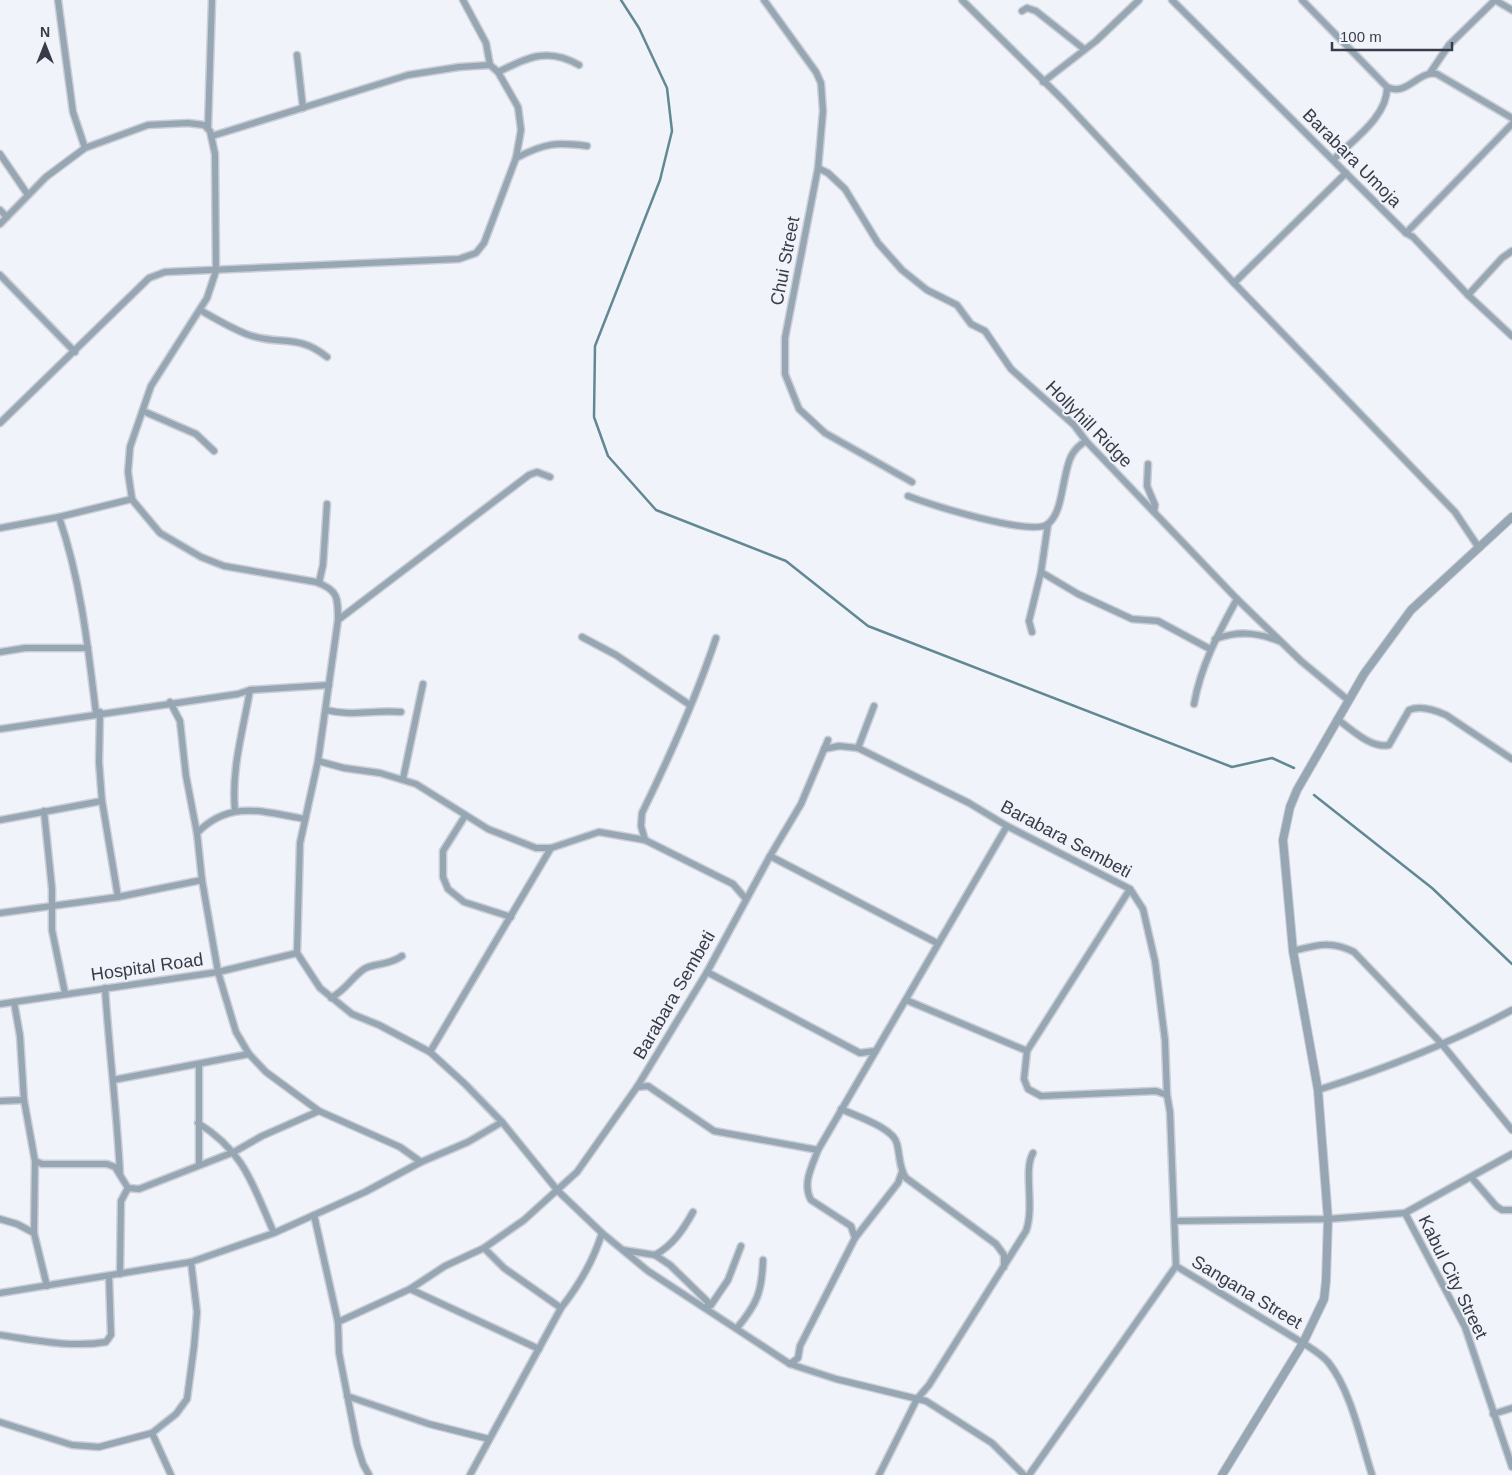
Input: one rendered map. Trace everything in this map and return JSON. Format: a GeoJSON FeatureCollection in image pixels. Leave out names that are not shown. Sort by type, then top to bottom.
{"type":"FeatureCollection","features":[{"type":"Feature","properties":{"kind":"street"},"geometry":{"type":"LineString","coordinates":[[58,0],[73,112],[85,148]]}},
{"type":"Feature","properties":{"kind":"street"},"geometry":{"type":"LineString","coordinates":[[212,0],[208,127],[212,136],[214,154],[216,271],[208,298],[151,386],[130,447],[128,472],[132,499],[160,533],[201,557],[224,566],[319,583],[330,587],[338,599],[338,620],[326,710],[318,761],[300,844],[297,953],[320,988],[352,1014],[379,1025],[430,1052],[502,1122],[558,1191],[602,1233],[648,1271],[708,1306],[790,1364],[836,1379],[926,1401],[992,1443],[1024,1475]]}},
{"type":"Feature","properties":{"kind":"street"},"geometry":{"type":"LineString","coordinates":[[0,423],[149,278],[165,272],[216,271],[332,263],[459,259],[476,253],[484,243],[516,158],[521,130],[518,107],[498,72],[490,65],[486,43],[464,0]]}},
{"type":"Feature","properties":{"kind":"street","name":"Chui Street"},"geometry":{"type":"LineString","coordinates":[[764,0],[797,43],[821,82],[823,111],[818,168],[786,338],[785,374],[799,409],[812,422],[825,433],[912,482]]}},
{"type":"Feature","properties":{"kind":"street"},"geometry":{"type":"LineString","coordinates":[[962,0],[1064,101],[1234,283],[1420,478],[1455,512],[1479,548]]}},
{"type":"Feature","properties":{"kind":"street"},"geometry":{"type":"LineString","coordinates":[[1043,82],[1084,50],[1139,0]]}},
{"type":"Feature","properties":{"kind":"street","name":"Barabara Umoja"},"geometry":{"type":"LineString","coordinates":[[1172,0],[1279,108],[1334,159],[1406,233],[1413,236],[1468,295],[1512,336]]}},
{"type":"Feature","properties":{"kind":"street"},"geometry":{"type":"LineString","coordinates":[[1302,0],[1390,88]]}},
{"type":"Feature","properties":{"kind":"street"},"geometry":{"type":"LineString","coordinates":[[1390,88],[1410,85],[1430,73],[1449,45],[1495,0],[1512,10]]}},
{"type":"Feature","properties":{"kind":"street"},"geometry":{"type":"LineString","coordinates":[[1022,11],[1027,8],[1036,11],[1084,50]]}},
{"type":"Feature","properties":{"kind":"street"},"geometry":{"type":"LineString","coordinates":[[498,72],[528,58],[553,54],[579,65]]}},
{"type":"Feature","properties":{"kind":"street"},"geometry":{"type":"LineString","coordinates":[[297,55],[303,108]]}},
{"type":"Feature","properties":{"kind":"street"},"geometry":{"type":"LineString","coordinates":[[212,136],[408,75],[459,67],[490,65]]}},
{"type":"Feature","properties":{"kind":"street"},"geometry":{"type":"LineString","coordinates":[[1430,73],[1437,74],[1512,118]]}},
{"type":"Feature","properties":{"kind":"street"},"geometry":{"type":"LineString","coordinates":[[1334,159],[1385,104],[1390,88]]}},
{"type":"Feature","properties":{"kind":"street"},"geometry":{"type":"LineString","coordinates":[[0,224],[46,177],[85,148],[148,126],[188,122],[208,127]]}},
{"type":"Feature","properties":{"kind":"street"},"geometry":{"type":"LineString","coordinates":[[1406,233],[1512,124]]}},
{"type":"Feature","properties":{"kind":"street"},"geometry":{"type":"LineString","coordinates":[[516,158],[540,147],[559,142],[587,146]]}},
{"type":"Feature","properties":{"kind":"street"},"geometry":{"type":"LineString","coordinates":[[0,154],[28,196]]}},
{"type":"Feature","properties":{"kind":"street","name":"Hollyhill Ridge"},"geometry":{"type":"LineString","coordinates":[[818,168],[828,173],[845,189],[878,243],[902,270],[927,290],[957,304],[972,324],[985,331],[1012,369],[1074,425],[1086,441],[1238,599],[1301,661],[1348,700]]}},
{"type":"Feature","properties":{"kind":"street"},"geometry":{"type":"LineString","coordinates":[[1234,283],[1346,173]]}},
{"type":"Feature","properties":{"kind":"street"},"geometry":{"type":"LineString","coordinates":[[0,210],[7,217]]}},
{"type":"Feature","properties":{"kind":"street"},"geometry":{"type":"LineString","coordinates":[[1468,295],[1502,258],[1512,251]]}},
{"type":"Feature","properties":{"kind":"street"},"geometry":{"type":"LineString","coordinates":[[0,275],[75,352]]}},
{"type":"Feature","properties":{"kind":"street"},"geometry":{"type":"LineString","coordinates":[[200,310],[248,335],[266,339],[297,341],[317,349],[327,357]]}},
{"type":"Feature","properties":{"kind":"street"},"geometry":{"type":"LineString","coordinates":[[143,411],[196,434],[214,451]]}},
{"type":"Feature","properties":{"kind":"street"},"geometry":{"type":"LineString","coordinates":[[1032,632],[1029,621],[1041,572],[1048,524],[1060,502],[1069,455],[1086,441]]}},
{"type":"Feature","properties":{"kind":"street"},"geometry":{"type":"LineString","coordinates":[[1148,464],[1147,486],[1154,505],[1154,512]]}},
{"type":"Feature","properties":{"kind":"street"},"geometry":{"type":"LineString","coordinates":[[338,620],[529,474],[537,472],[550,477]]}},
{"type":"Feature","properties":{"kind":"street"},"geometry":{"type":"LineString","coordinates":[[908,496],[929,504],[1023,528],[1042,527],[1048,524]]}},
{"type":"Feature","properties":{"kind":"street"},"geometry":{"type":"LineString","coordinates":[[0,528],[58,517],[132,499]]}},
{"type":"Feature","properties":{"kind":"street"},"geometry":{"type":"LineString","coordinates":[[319,583],[324,565],[327,504]]}},
{"type":"Feature","properties":{"kind":"street"},"geometry":{"type":"LineString","coordinates":[[1222,1475],[1303,1343],[1324,1299],[1328,1219],[1318,1090],[1293,951],[1284,873],[1282,840],[1285,824],[1297,790],[1348,700],[1376,656],[1411,610],[1512,516]]}},
{"type":"Feature","properties":{"kind":"street"},"geometry":{"type":"LineString","coordinates":[[58,517],[68,546],[81,602],[98,713],[102,801],[118,897]]}},
{"type":"Feature","properties":{"kind":"street"},"geometry":{"type":"LineString","coordinates":[[1041,572],[1078,594],[1132,619],[1158,621],[1210,649]]}},
{"type":"Feature","properties":{"kind":"street"},"geometry":{"type":"LineString","coordinates":[[1194,704],[1199,678],[1210,649],[1238,599]]}},
{"type":"Feature","properties":{"kind":"street"},"geometry":{"type":"LineString","coordinates":[[1215,639],[1231,633],[1253,633],[1283,643]]}},
{"type":"Feature","properties":{"kind":"street"},"geometry":{"type":"LineString","coordinates":[[582,637],[616,655],[690,705]]}},
{"type":"Feature","properties":{"kind":"street"},"geometry":{"type":"LineString","coordinates":[[645,840],[641,826],[642,813],[679,736],[716,638]]}},
{"type":"Feature","properties":{"kind":"street"},"geometry":{"type":"LineString","coordinates":[[0,652],[25,648],[88,648]]}},
{"type":"Feature","properties":{"kind":"street"},"geometry":{"type":"LineString","coordinates":[[403,779],[423,684]]}},
{"type":"Feature","properties":{"kind":"street"},"geometry":{"type":"LineString","coordinates":[[0,729],[170,702],[238,694],[250,690],[329,685]]}},
{"type":"Feature","properties":{"kind":"street"},"geometry":{"type":"LineString","coordinates":[[235,811],[232,786],[235,757],[250,690]]}},
{"type":"Feature","properties":{"kind":"street"},"geometry":{"type":"LineString","coordinates":[[170,702],[180,721],[186,776],[198,833],[202,880],[218,972],[236,1032],[249,1054],[266,1072],[319,1111],[400,1147],[421,1162]]}},
{"type":"Feature","properties":{"kind":"street"},"geometry":{"type":"LineString","coordinates":[[858,748],[874,706]]}},
{"type":"Feature","properties":{"kind":"street"},"geometry":{"type":"LineString","coordinates":[[1337,719],[1374,744],[1381,746],[1388,745],[1409,710],[1413,708],[1434,710],[1446,715],[1512,759]]}},
{"type":"Feature","properties":{"kind":"street"},"geometry":{"type":"LineString","coordinates":[[326,710],[360,714],[384,710],[401,712]]}},
{"type":"Feature","properties":{"kind":"street","name":"Barabara Sembeti"},"geometry":{"type":"LineString","coordinates":[[338,1322],[410,1289],[445,1266],[484,1248],[558,1191],[577,1172],[637,1086],[707,972],[770,856],[801,804],[828,740]]}},
{"type":"Feature","properties":{"kind":"street","name":"Barabara Sembeti"},"geometry":{"type":"LineString","coordinates":[[824,749],[839,746],[858,748],[969,803],[1006,826],[1130,888],[1143,909],[1154,961],[1165,1040],[1176,1266]]}},
{"type":"Feature","properties":{"kind":"street"},"geometry":{"type":"LineString","coordinates":[[318,761],[403,779],[434,794],[465,816],[488,829],[536,848],[551,848],[599,832],[645,840],[733,884],[739,888],[746,899]]}},
{"type":"Feature","properties":{"kind":"street"},"geometry":{"type":"LineString","coordinates":[[0,820],[102,801]]}},
{"type":"Feature","properties":{"kind":"street"},"geometry":{"type":"LineString","coordinates":[[198,833],[206,824],[220,815],[235,811],[255,810],[305,819]]}},
{"type":"Feature","properties":{"kind":"street"},"geometry":{"type":"LineString","coordinates":[[44,811],[52,930],[65,993]]}},
{"type":"Feature","properties":{"kind":"street"},"geometry":{"type":"LineString","coordinates":[[465,816],[443,851],[443,877],[448,889],[464,902],[511,917]]}},
{"type":"Feature","properties":{"kind":"street"},"geometry":{"type":"LineString","coordinates":[[855,1238],[854,1230],[851,1226],[811,1200],[808,1194],[809,1174],[818,1150],[841,1109],[1006,826]]}},
{"type":"Feature","properties":{"kind":"street"},"geometry":{"type":"LineString","coordinates":[[430,1052],[551,848]]}},
{"type":"Feature","properties":{"kind":"street"},"geometry":{"type":"LineString","coordinates":[[770,856],[937,943]]}},
{"type":"Feature","properties":{"kind":"street"},"geometry":{"type":"LineString","coordinates":[[0,913],[52,908],[202,880]]}},
{"type":"Feature","properties":{"kind":"street"},"geometry":{"type":"LineString","coordinates":[[1130,888],[1027,1051],[1024,1079],[1026,1086],[1032,1093],[1042,1096],[1156,1091],[1167,1095]]}},
{"type":"Feature","properties":{"kind":"street"},"geometry":{"type":"LineString","coordinates":[[1293,951],[1321,944],[1340,945],[1354,952],[1441,1043],[1512,1130]]}},
{"type":"Feature","properties":{"kind":"street","name":"Hospital Road"},"geometry":{"type":"LineString","coordinates":[[0,1004],[218,972],[297,953]]}},
{"type":"Feature","properties":{"kind":"street"},"geometry":{"type":"LineString","coordinates":[[331,998],[344,990],[364,969],[394,962],[402,956]]}},
{"type":"Feature","properties":{"kind":"street"},"geometry":{"type":"LineString","coordinates":[[707,972],[860,1053],[875,1051]]}},
{"type":"Feature","properties":{"kind":"street"},"geometry":{"type":"LineString","coordinates":[[105,988],[120,1175]]}},
{"type":"Feature","properties":{"kind":"street"},"geometry":{"type":"LineString","coordinates":[[906,1000],[1027,1051]]}},
{"type":"Feature","properties":{"kind":"street"},"geometry":{"type":"LineString","coordinates":[[14,1002],[20,1036],[24,1100],[35,1162],[34,1233],[46,1286]]}},
{"type":"Feature","properties":{"kind":"street"},"geometry":{"type":"LineString","coordinates":[[1318,1090],[1370,1074],[1480,1027],[1512,1010]]}},
{"type":"Feature","properties":{"kind":"street"},"geometry":{"type":"LineString","coordinates":[[113,1080],[177,1066],[199,1065],[249,1054]]}},
{"type":"Feature","properties":{"kind":"street"},"geometry":{"type":"LineString","coordinates":[[199,1065],[199,1164]]}},
{"type":"Feature","properties":{"kind":"street"},"geometry":{"type":"LineString","coordinates":[[637,1086],[648,1086],[714,1131],[818,1150]]}},
{"type":"Feature","properties":{"kind":"street"},"geometry":{"type":"LineString","coordinates":[[0,1101],[24,1100]]}},
{"type":"Feature","properties":{"kind":"street"},"geometry":{"type":"LineString","coordinates":[[841,1109],[886,1130],[894,1136],[902,1172],[906,1178],[996,1244],[1004,1255],[1004,1269]]}},
{"type":"Feature","properties":{"kind":"street"},"geometry":{"type":"LineString","coordinates":[[128,1188],[138,1188],[234,1152],[319,1111]]}},
{"type":"Feature","properties":{"kind":"street"},"geometry":{"type":"LineString","coordinates":[[0,1293],[191,1262],[274,1233],[314,1215],[365,1192],[421,1162],[468,1142],[502,1122]]}},
{"type":"Feature","properties":{"kind":"street"},"geometry":{"type":"LineString","coordinates":[[198,1123],[218,1135],[234,1152],[244,1167],[274,1233]]}},
{"type":"Feature","properties":{"kind":"street"},"geometry":{"type":"LineString","coordinates":[[879,1475],[917,1399],[929,1385],[1004,1269],[1029,1223],[1032,1204],[1029,1161],[1033,1153]]}},
{"type":"Feature","properties":{"kind":"street"},"geometry":{"type":"LineString","coordinates":[[1175,1221],[1328,1219],[1405,1213],[1512,1154]]}},
{"type":"Feature","properties":{"kind":"street"},"geometry":{"type":"LineString","coordinates":[[35,1162],[53,1165],[107,1164],[115,1167],[128,1188]]}},
{"type":"Feature","properties":{"kind":"street"},"geometry":{"type":"LineString","coordinates":[[790,1364],[798,1358],[800,1346],[855,1238],[898,1183],[902,1172]]}},
{"type":"Feature","properties":{"kind":"street"},"geometry":{"type":"LineString","coordinates":[[1471,1177],[1496,1206],[1502,1210],[1512,1210]]}},
{"type":"Feature","properties":{"kind":"street"},"geometry":{"type":"LineString","coordinates":[[120,1274],[121,1200],[128,1188]]}},
{"type":"Feature","properties":{"kind":"street"},"geometry":{"type":"LineString","coordinates":[[655,1255],[671,1244],[682,1232],[694,1212]]}},
{"type":"Feature","properties":{"kind":"street","name":"Kabul City Street"},"geometry":{"type":"LineString","coordinates":[[1405,1213],[1465,1327],[1512,1467]]}},
{"type":"Feature","properties":{"kind":"street"},"geometry":{"type":"LineString","coordinates":[[314,1215],[338,1322],[339,1353],[347,1396],[360,1455],[369,1475]]}},
{"type":"Feature","properties":{"kind":"street"},"geometry":{"type":"LineString","coordinates":[[0,1219],[17,1224],[34,1233]]}},
{"type":"Feature","properties":{"kind":"street"},"geometry":{"type":"LineString","coordinates":[[470,1475],[561,1308],[580,1285],[591,1264],[602,1233]]}},
{"type":"Feature","properties":{"kind":"street"},"geometry":{"type":"LineString","coordinates":[[708,1306],[728,1280],[742,1246]]}},
{"type":"Feature","properties":{"kind":"street"},"geometry":{"type":"LineString","coordinates":[[484,1248],[504,1268],[561,1308]]}},
{"type":"Feature","properties":{"kind":"street"},"geometry":{"type":"LineString","coordinates":[[622,1250],[655,1255],[670,1265],[708,1306]]}},
{"type":"Feature","properties":{"kind":"street"},"geometry":{"type":"LineString","coordinates":[[737,1328],[759,1296],[762,1285],[763,1260]]}},
{"type":"Feature","properties":{"kind":"street"},"geometry":{"type":"LineString","coordinates":[[0,1422],[72,1445],[99,1447],[152,1432],[182,1407],[189,1392],[197,1312],[191,1262]]}},
{"type":"Feature","properties":{"kind":"street"},"geometry":{"type":"LineString","coordinates":[[1029,1475],[1176,1266]]}},
{"type":"Feature","properties":{"kind":"street","name":"Sangana Street"},"geometry":{"type":"LineString","coordinates":[[1176,1266],[1319,1353],[1329,1363],[1338,1379],[1372,1475]]}},
{"type":"Feature","properties":{"kind":"street"},"geometry":{"type":"LineString","coordinates":[[0,1335],[72,1344],[88,1345],[106,1342],[111,1335],[109,1276]]}},
{"type":"Feature","properties":{"kind":"street"},"geometry":{"type":"LineString","coordinates":[[410,1289],[540,1349]]}},
{"type":"Feature","properties":{"kind":"street"},"geometry":{"type":"LineString","coordinates":[[347,1396],[430,1424],[489,1439]]}},
{"type":"Feature","properties":{"kind":"street"},"geometry":{"type":"LineString","coordinates":[[1493,1414],[1512,1408]]}},
{"type":"Feature","properties":{"kind":"street"},"geometry":{"type":"LineString","coordinates":[[152,1432],[171,1475]]}},
{"type":"Feature","properties":{"kind":"waterway"},"geometry":{"type":"LineString","coordinates":[[621,0],[639,28],[667,88],[672,131],[660,180],[595,346],[594,417],[608,456],[656,510],[786,561],[868,626],[1232,767],[1272,758],[1294,768]]}},
{"type":"Feature","properties":{"kind":"waterway"},"geometry":{"type":"LineString","coordinates":[[1314,795],[1432,888],[1512,964]]}}]}
